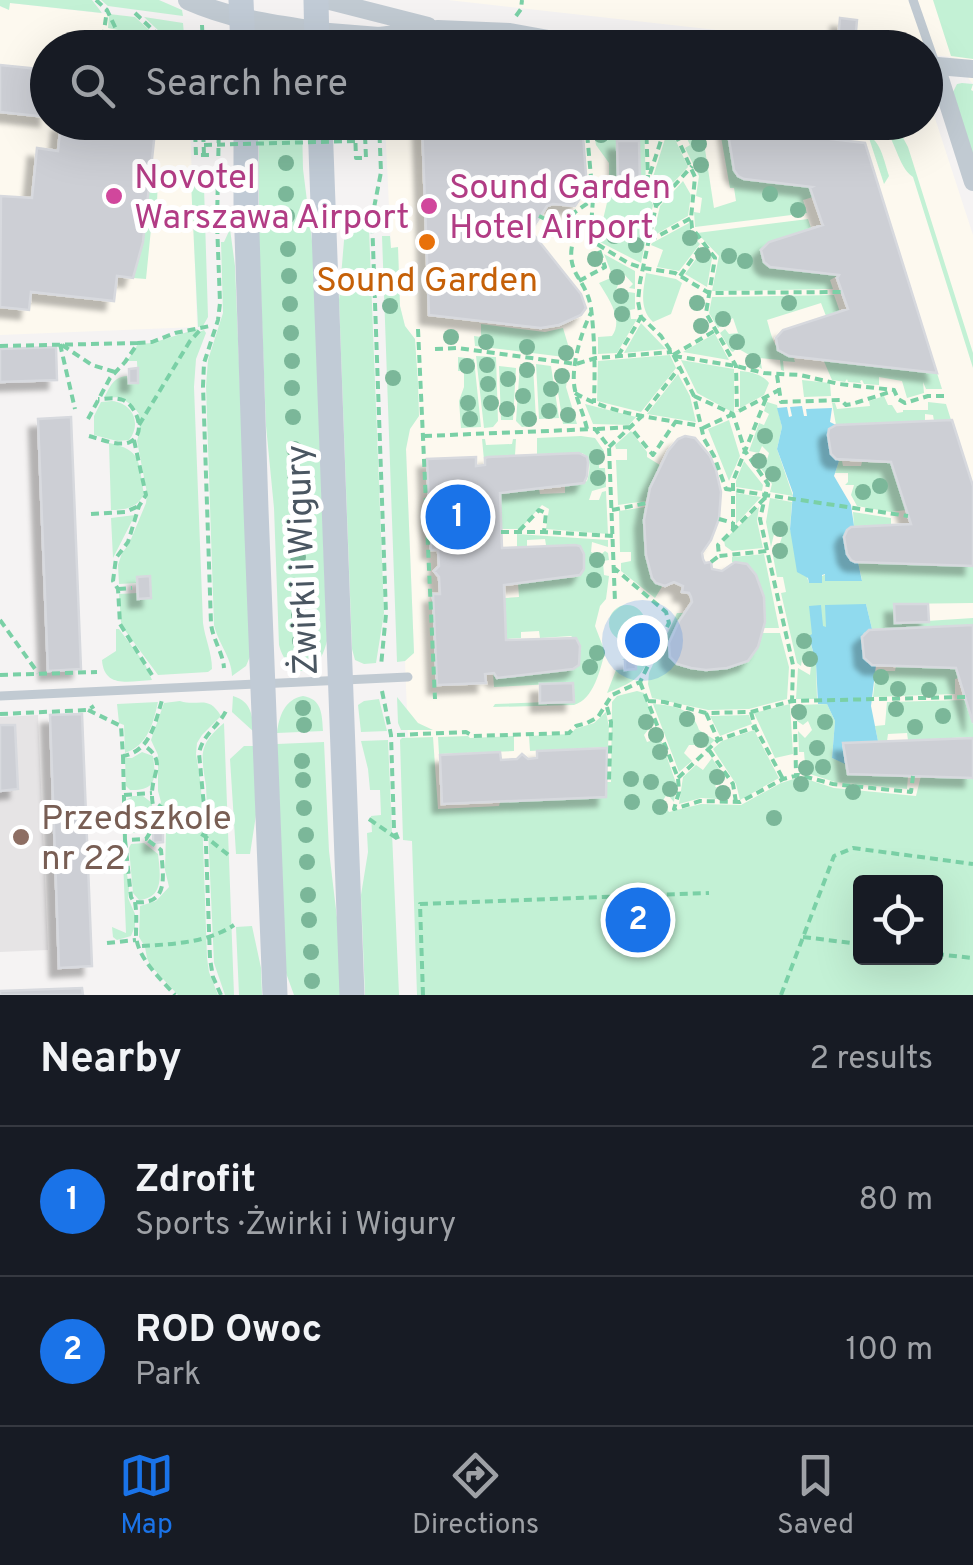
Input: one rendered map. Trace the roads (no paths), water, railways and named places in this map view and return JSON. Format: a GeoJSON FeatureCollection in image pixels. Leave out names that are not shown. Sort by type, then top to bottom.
{"type":"FeatureCollection","features":[{"type":"Feature","properties":{"kind":"main road"},"geometry":{"type":"LineString","coordinates":[[316,0],[317,30]]}},
{"type":"Feature","properties":{"kind":"main road","name":"Żwirki i Wigury"},"geometry":{"type":"LineString","coordinates":[[246,140],[276,995]]}},
{"type":"Feature","properties":{"kind":"main road","name":"Żwirki i Wigury"},"geometry":{"type":"LineString","coordinates":[[321,140],[352,995]]}},
{"type":"Feature","properties":{"kind":"street"},"geometry":{"type":"LineString","coordinates":[[326,0],[438,29]]}},
{"type":"Feature","properties":{"kind":"street"},"geometry":{"type":"LineString","coordinates":[[195,8],[242,10],[294,30]]}},
{"type":"Feature","properties":{"kind":"street"},"geometry":{"type":"LineString","coordinates":[[430,30],[456,30]]}},
{"type":"Feature","properties":{"kind":"street"},"geometry":{"type":"LineString","coordinates":[[943,67],[973,69]]}},
{"type":"Feature","properties":{"kind":"street"},"geometry":{"type":"LineString","coordinates":[[943,99],[973,182]]}},
{"type":"Feature","properties":{"kind":"lane"},"geometry":{"type":"LineString","coordinates":[[913,0],[921,30]]}},
{"type":"Feature","properties":{"kind":"lane"},"geometry":{"type":"LineString","coordinates":[[0,696],[408,676]]}},
{"type":"Feature","properties":{"kind":"water"},"geometry":{"type":"Polygon","coordinates":[[[802,406],[804,416],[806,409],[832,408],[830,422],[836,425],[830,428],[828,442],[839,461],[834,476],[851,505],[854,526],[845,536],[845,546],[851,560],[858,562],[862,581],[825,581],[825,574],[822,583],[809,583],[808,578],[797,572],[790,529],[793,493],[777,449],[782,427],[777,408],[787,407],[789,417],[790,407],[802,406]]]}},
{"type":"Feature","properties":{"kind":"water"},"geometry":{"type":"Polygon","coordinates":[[[866,604],[872,629],[861,640],[866,661],[876,665],[871,706],[878,741],[842,743],[845,764],[832,758],[835,721],[827,704],[818,704],[809,606],[821,605],[826,627],[825,605],[866,604]]]}},
{"type":"Feature","properties":{"kind":"place","name":"Novotel Warszawa Airport"},"geometry":{"type":"Point","coordinates":[114,196]}},
{"type":"Feature","properties":{"kind":"place","name":"Sound Garden Hotel Airport"},"geometry":{"type":"Point","coordinates":[429,206]}},
{"type":"Feature","properties":{"kind":"place","name":"Sound Garden"},"geometry":{"type":"Point","coordinates":[427,242]}},
{"type":"Feature","properties":{"kind":"place","name":"Zdrofit"},"geometry":{"type":"Point","coordinates":[458,517]}},
{"type":"Feature","properties":{"kind":"place","name":"Przedszkole nr 22"},"geometry":{"type":"Point","coordinates":[21,837]}},
{"type":"Feature","properties":{"kind":"place","name":"ROD Owoc"},"geometry":{"type":"Point","coordinates":[638,920]}}]}
